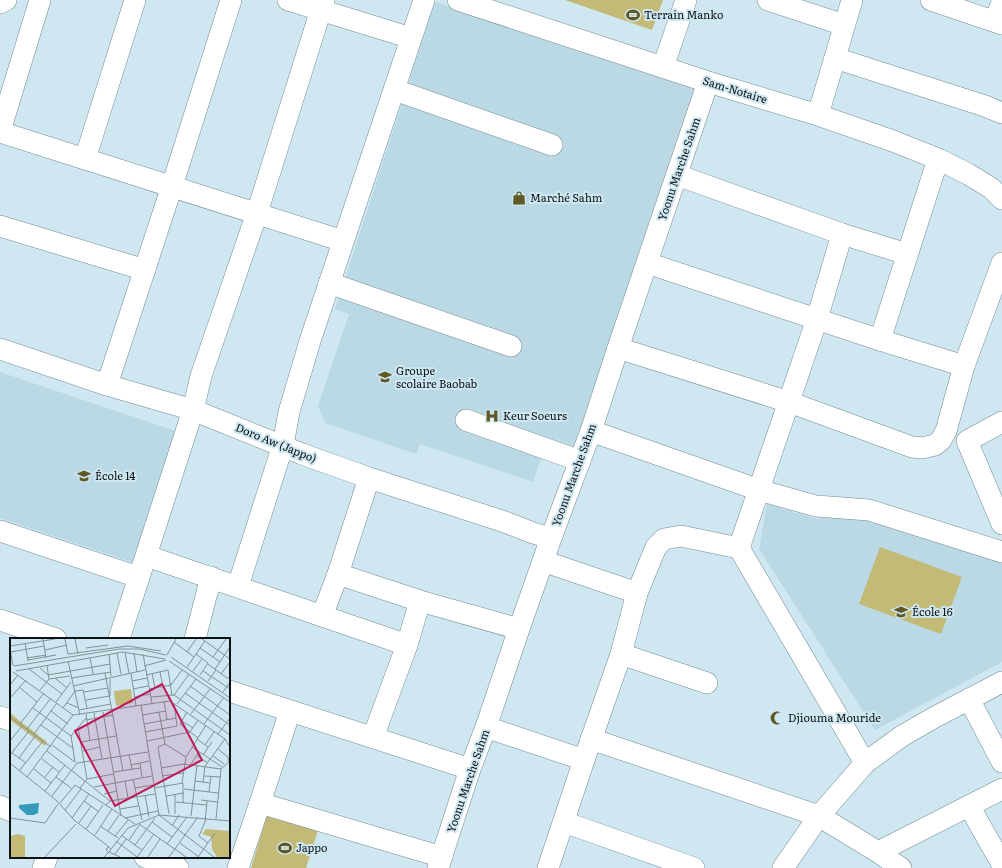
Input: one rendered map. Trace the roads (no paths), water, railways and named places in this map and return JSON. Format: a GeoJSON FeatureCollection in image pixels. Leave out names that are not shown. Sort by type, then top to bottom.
{"type":"FeatureCollection","features":[{"type":"Feature","properties":{"kind":"street"},"geometry":{"type":"LineString","coordinates":[[0,3],[6,0]]}},
{"type":"Feature","properties":{"kind":"street"},"geometry":{"type":"LineString","coordinates":[[40,0],[5,94],[0,131],[342,241]]}},
{"type":"Feature","properties":{"kind":"street"},"geometry":{"type":"LineString","coordinates":[[85,159],[136,0]]}},
{"type":"Feature","properties":{"kind":"street"},"geometry":{"type":"LineString","coordinates":[[107,385],[231,0]]}},
{"type":"Feature","properties":{"kind":"street"},"geometry":{"type":"LineString","coordinates":[[288,0],[322,5],[412,38]]}},
{"type":"Feature","properties":{"kind":"street"},"geometry":{"type":"LineString","coordinates":[[238,586],[283,445],[289,412],[310,341],[342,241],[395,90],[424,0]]}},
{"type":"Feature","properties":{"kind":"street","name":"Sam-Notaire"},"geometry":{"type":"LineString","coordinates":[[458,0],[708,82],[818,115],[893,141],[938,159],[968,174],[991,188],[1002,198]]}},
{"type":"Feature","properties":{"kind":"street"},"geometry":{"type":"LineString","coordinates":[[663,67],[686,0]]}},
{"type":"Feature","properties":{"kind":"street"},"geometry":{"type":"LineString","coordinates":[[768,0],[844,25]]}},
{"type":"Feature","properties":{"kind":"street"},"geometry":{"type":"LineString","coordinates":[[818,115],[852,0]]}},
{"type":"Feature","properties":{"kind":"street"},"geometry":{"type":"LineString","coordinates":[[931,0],[1000,16]]}},
{"type":"Feature","properties":{"kind":"street"},"geometry":{"type":"LineString","coordinates":[[119,638],[193,410],[201,376],[257,213],[322,5]]}},
{"type":"Feature","properties":{"kind":"street"},"geometry":{"type":"LineString","coordinates":[[835,58],[1002,113]]}},
{"type":"Feature","properties":{"kind":"street","name":"Yoonu Marche Sahm"},"geometry":{"type":"LineString","coordinates":[[440,862],[470,769],[486,727],[519,629],[591,431],[708,82]]}},
{"type":"Feature","properties":{"kind":"street"},"geometry":{"type":"LineString","coordinates":[[395,90],[552,145]]}},
{"type":"Feature","properties":{"kind":"street"},"geometry":{"type":"LineString","coordinates":[[880,340],[938,159]]}},
{"type":"Feature","properties":{"kind":"street"},"geometry":{"type":"LineString","coordinates":[[677,174],[842,234],[907,254]]}},
{"type":"Feature","properties":{"kind":"street"},"geometry":{"type":"LineString","coordinates":[[0,226],[145,270]]}},
{"type":"Feature","properties":{"kind":"street"},"geometry":{"type":"LineString","coordinates":[[739,548],[817,319],[842,234]]}},
{"type":"Feature","properties":{"kind":"street"},"geometry":{"type":"LineString","coordinates":[[647,263],[880,340],[964,366]]}},
{"type":"Feature","properties":{"kind":"street"},"geometry":{"type":"LineString","coordinates":[[618,348],[789,402],[912,447],[922,448],[935,445],[941,440],[946,430],[964,366],[1002,263]]}},
{"type":"Feature","properties":{"kind":"street"},"geometry":{"type":"LineString","coordinates":[[329,283],[511,346]]}},
{"type":"Feature","properties":{"kind":"street","name":"Doro Aw (Jappo)"},"geometry":{"type":"LineString","coordinates":[[0,349],[107,385],[193,410],[283,445],[302,454],[369,478],[551,538]]}},
{"type":"Feature","properties":{"kind":"street"},"geometry":{"type":"LineString","coordinates":[[466,420],[580,461]]}},
{"type":"Feature","properties":{"kind":"street"},"geometry":{"type":"LineString","coordinates":[[967,441],[1002,422]]}},
{"type":"Feature","properties":{"kind":"street"},"geometry":{"type":"LineString","coordinates":[[946,430],[967,441],[1002,524]]}},
{"type":"Feature","properties":{"kind":"street"},"geometry":{"type":"LineString","coordinates":[[591,431],[759,490],[816,506],[869,510],[1002,552]]}},
{"type":"Feature","properties":{"kind":"street"},"geometry":{"type":"LineString","coordinates":[[322,616],[338,574],[369,478]]}},
{"type":"Feature","properties":{"kind":"street"},"geometry":{"type":"LineString","coordinates":[[0,531],[138,577]]}},
{"type":"Feature","properties":{"kind":"street"},"geometry":{"type":"LineString","coordinates":[[548,868],[621,654],[638,593],[656,547],[664,539],[682,536],[739,548],[865,763]]}},
{"type":"Feature","properties":{"kind":"street"},"geometry":{"type":"LineString","coordinates":[[147,556],[407,645]]}},
{"type":"Feature","properties":{"kind":"street"},"geometry":{"type":"LineString","coordinates":[[543,561],[638,593]]}},
{"type":"Feature","properties":{"kind":"street"},"geometry":{"type":"LineString","coordinates":[[338,574],[420,601],[519,629]]}},
{"type":"Feature","properties":{"kind":"street"},"geometry":{"type":"LineString","coordinates":[[195,638],[211,577]]}},
{"type":"Feature","properties":{"kind":"street"},"geometry":{"type":"LineString","coordinates":[[373,737],[407,645],[420,601]]}},
{"type":"Feature","properties":{"kind":"street"},"geometry":{"type":"LineString","coordinates":[[0,620],[53,638]]}},
{"type":"Feature","properties":{"kind":"street"},"geometry":{"type":"LineString","coordinates":[[621,654],[707,683]]}},
{"type":"Feature","properties":{"kind":"street"},"geometry":{"type":"LineString","coordinates":[[783,868],[819,816],[865,763],[902,736],[1002,682]]}},
{"type":"Feature","properties":{"kind":"street"},"geometry":{"type":"LineString","coordinates":[[230,691],[470,769]]}},
{"type":"Feature","properties":{"kind":"street"},"geometry":{"type":"LineString","coordinates":[[969,699],[1002,762]]}},
{"type":"Feature","properties":{"kind":"street"},"geometry":{"type":"LineString","coordinates":[[238,868],[290,710]]}},
{"type":"Feature","properties":{"kind":"street"},"geometry":{"type":"LineString","coordinates":[[0,717],[10,720]]}},
{"type":"Feature","properties":{"kind":"street"},"geometry":{"type":"LineString","coordinates":[[486,727],[584,760]]}},
{"type":"Feature","properties":{"kind":"street"},"geometry":{"type":"LineString","coordinates":[[592,739],[819,816],[901,868]]}},
{"type":"Feature","properties":{"kind":"street"},"geometry":{"type":"LineString","coordinates":[[878,852],[1002,789]]}},
{"type":"Feature","properties":{"kind":"street"},"geometry":{"type":"LineString","coordinates":[[260,803],[440,862]]}},
{"type":"Feature","properties":{"kind":"street"},"geometry":{"type":"LineString","coordinates":[[0,806],[10,811]]}},
{"type":"Feature","properties":{"kind":"street"},"geometry":{"type":"LineString","coordinates":[[969,806],[1002,864]]}},
{"type":"Feature","properties":{"kind":"street"},"geometry":{"type":"LineString","coordinates":[[564,822],[694,868]]}},
{"type":"Feature","properties":{"kind":"street"},"geometry":{"type":"LineString","coordinates":[[43,868],[47,858]]}},
{"type":"Feature","properties":{"kind":"street"},"geometry":{"type":"LineString","coordinates":[[150,858],[178,868]]}},
{"type":"Feature","properties":{"kind":"place","name":"Terrain Manko"},"geometry":{"type":"Point","coordinates":[633,15]}},
{"type":"Feature","properties":{"kind":"place","name":"Marché Sahm"},"geometry":{"type":"Point","coordinates":[519,198]}},
{"type":"Feature","properties":{"kind":"place","name":"Groupe scolaire Baobab"},"geometry":{"type":"Point","coordinates":[385,377]}},
{"type":"Feature","properties":{"kind":"place","name":"Keur Soeurs"},"geometry":{"type":"Point","coordinates":[492,416]}},
{"type":"Feature","properties":{"kind":"place","name":"École 14"},"geometry":{"type":"Point","coordinates":[84,476]}},
{"type":"Feature","properties":{"kind":"place","name":"École 16"},"geometry":{"type":"Point","coordinates":[901,612]}},
{"type":"Feature","properties":{"kind":"place","name":"Djiouma Mouride"},"geometry":{"type":"Point","coordinates":[777,718]}},
{"type":"Feature","properties":{"kind":"place","name":"Jappo"},"geometry":{"type":"Point","coordinates":[285,848]}}]}
